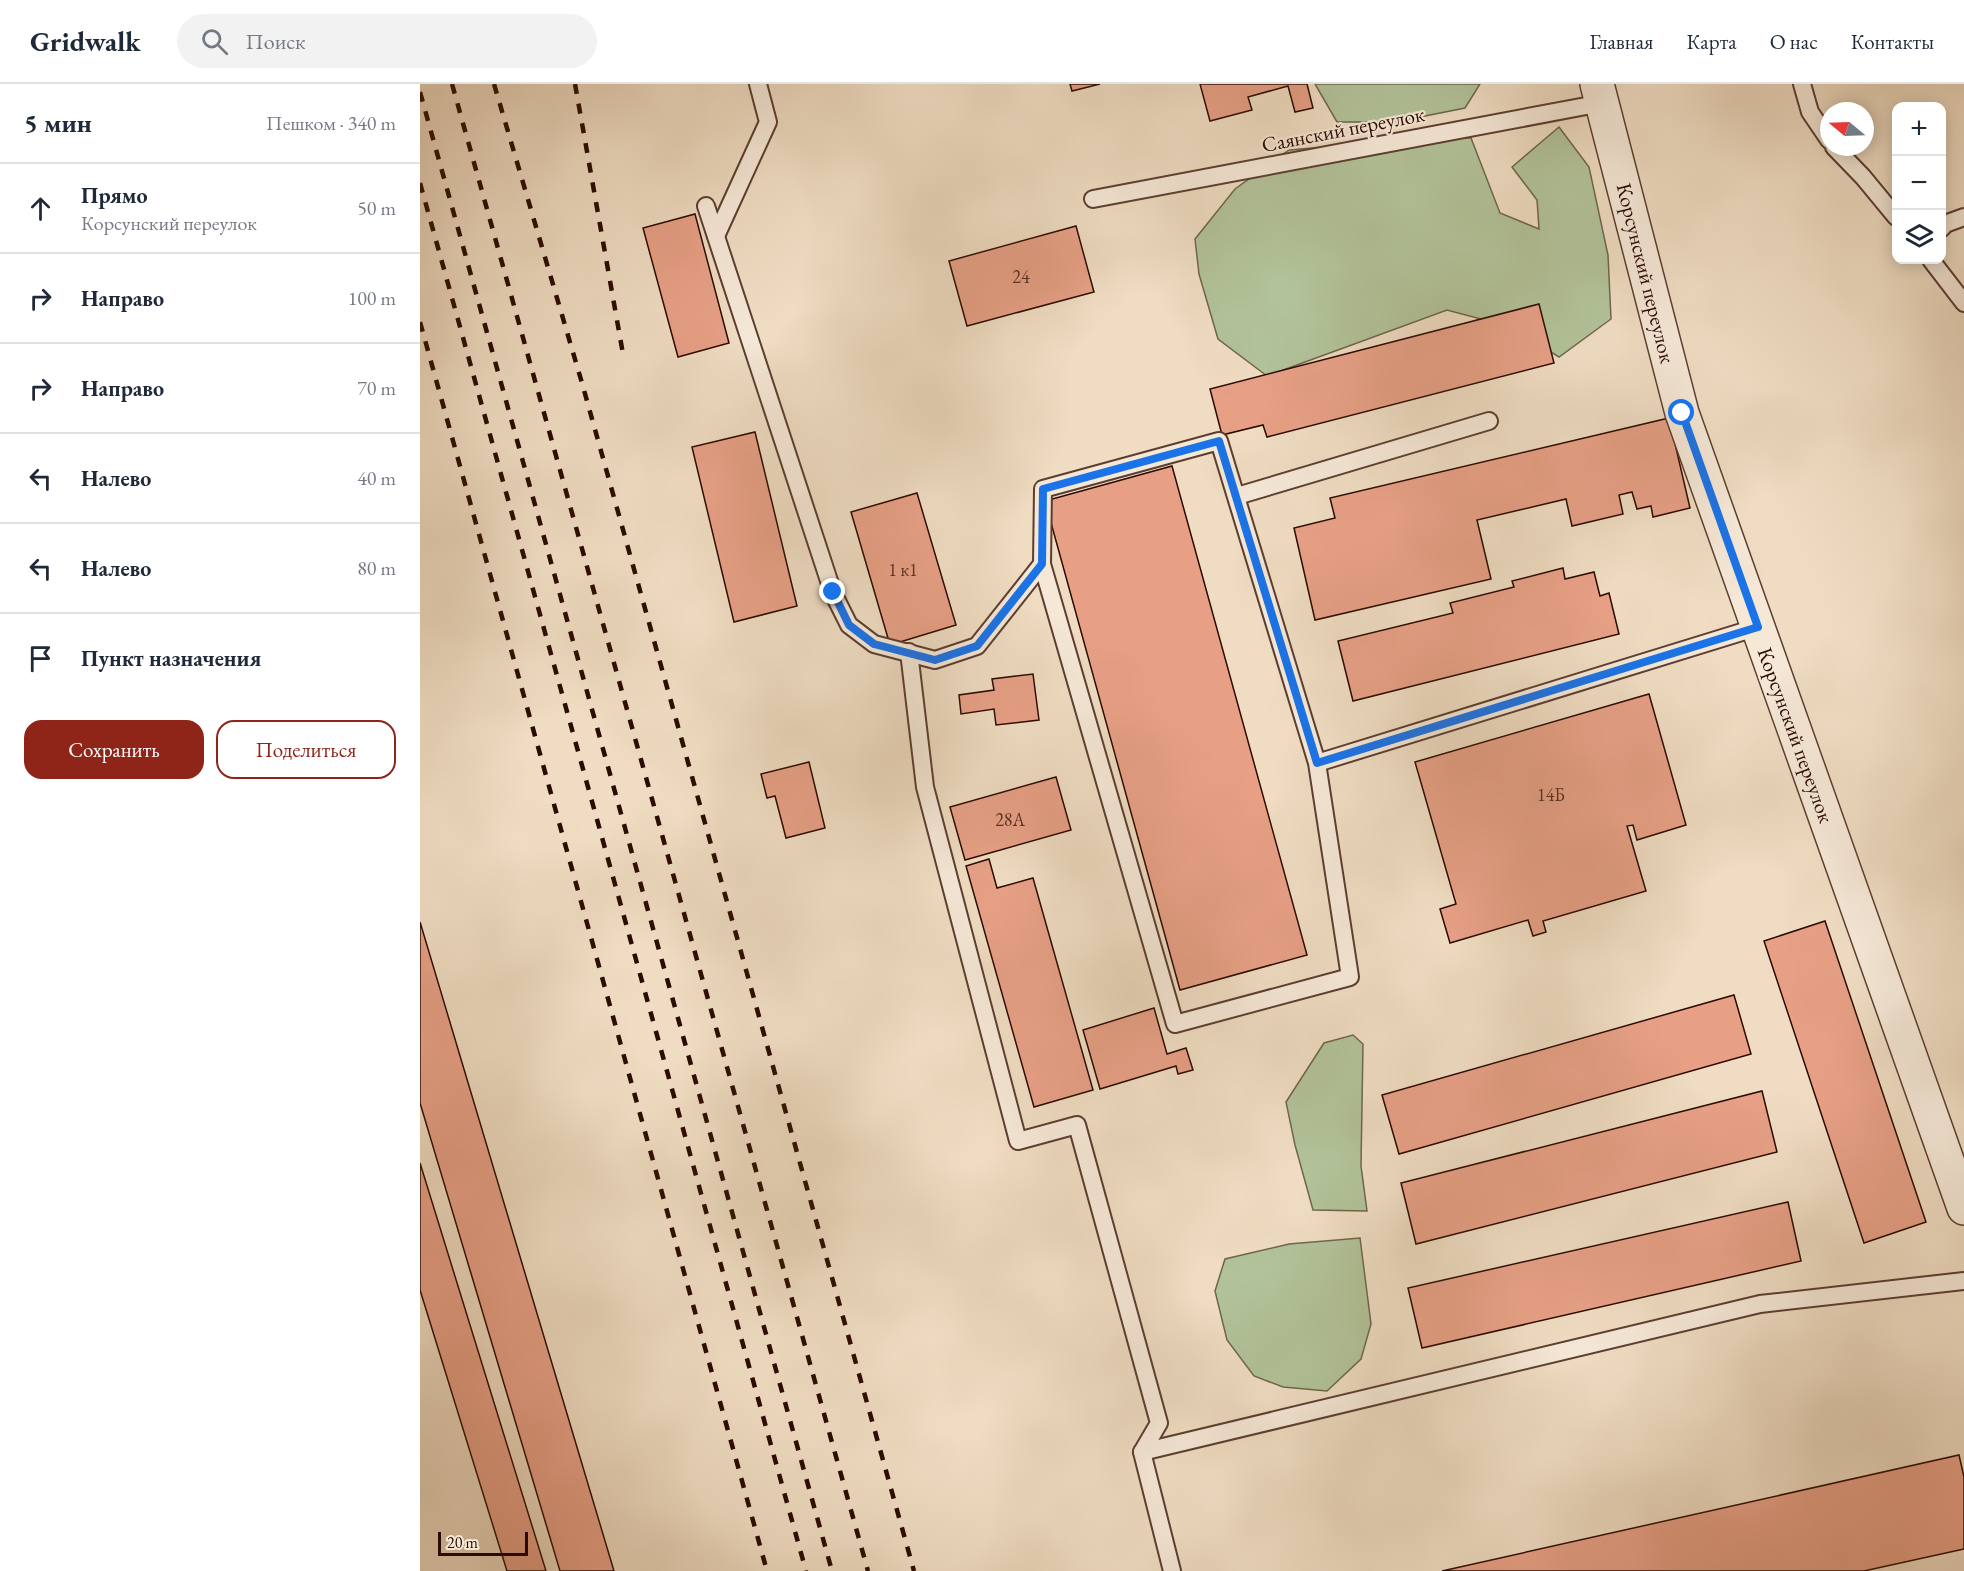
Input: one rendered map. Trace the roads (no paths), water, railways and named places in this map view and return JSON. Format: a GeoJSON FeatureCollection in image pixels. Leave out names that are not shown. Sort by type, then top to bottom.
{"type":"FeatureCollection","features":[{"type":"Feature","properties":{"kind":"street","name":"Корсунский переулок"},"geometry":{"type":"LineString","coordinates":[[1600,94],[1682,413],[1964,1208]]}},
{"type":"Feature","properties":{"kind":"lane"},"geometry":{"type":"LineString","coordinates":[[716,236],[768,122],[758,84]]}},
{"type":"Feature","properties":{"kind":"lane"},"geometry":{"type":"LineString","coordinates":[[1802,84],[1810,112],[1820,127]]}},
{"type":"Feature","properties":{"kind":"lane","name":"Саянский переулок"},"geometry":{"type":"LineString","coordinates":[[1093,199],[1600,94]]}},
{"type":"Feature","properties":{"kind":"lane"},"geometry":{"type":"LineString","coordinates":[[1843,156],[1892,212]]}},
{"type":"Feature","properties":{"kind":"lane"},"geometry":{"type":"LineString","coordinates":[[706,206],[833,592],[849,625],[874,644],[935,660],[977,646],[1042,564]]}},
{"type":"Feature","properties":{"kind":"lane"},"geometry":{"type":"LineString","coordinates":[[1946,224],[1964,217]]}},
{"type":"Feature","properties":{"kind":"lane"},"geometry":{"type":"LineString","coordinates":[[1934,264],[1964,303]]}},
{"type":"Feature","properties":{"kind":"lane"},"geometry":{"type":"LineString","coordinates":[[1237,496],[1489,421]]}},
{"type":"Feature","properties":{"kind":"lane"},"geometry":{"type":"LineString","coordinates":[[1219,441],[1317,763],[1350,977],[1175,1024],[1042,564],[1043,489],[1219,441]]}},
{"type":"Feature","properties":{"kind":"lane"},"geometry":{"type":"LineString","coordinates":[[1317,763],[1758,627]]}},
{"type":"Feature","properties":{"kind":"lane"},"geometry":{"type":"LineString","coordinates":[[909,652],[925,787],[1018,1141],[1077,1125],[1159,1423],[1142,1452],[1172,1571]]}},
{"type":"Feature","properties":{"kind":"lane"},"geometry":{"type":"LineString","coordinates":[[1142,1452],[1760,1304],[1964,1281]]}},
{"type":"Feature","properties":{"kind":"railway"},"geometry":{"type":"LineString","coordinates":[[452,84],[868,1571]]}},
{"type":"Feature","properties":{"kind":"railway"},"geometry":{"type":"LineString","coordinates":[[494,84],[582,383],[914,1571]]}},
{"type":"Feature","properties":{"kind":"railway"},"geometry":{"type":"LineString","coordinates":[[575,84],[623,354]]}},
{"type":"Feature","properties":{"kind":"railway"},"geometry":{"type":"LineString","coordinates":[[420,92],[832,1571]]}},
{"type":"Feature","properties":{"kind":"railway"},"geometry":{"type":"LineString","coordinates":[[420,183],[806,1571]]}},
{"type":"Feature","properties":{"kind":"railway"},"geometry":{"type":"LineString","coordinates":[[420,322],[767,1571]]}}]}
